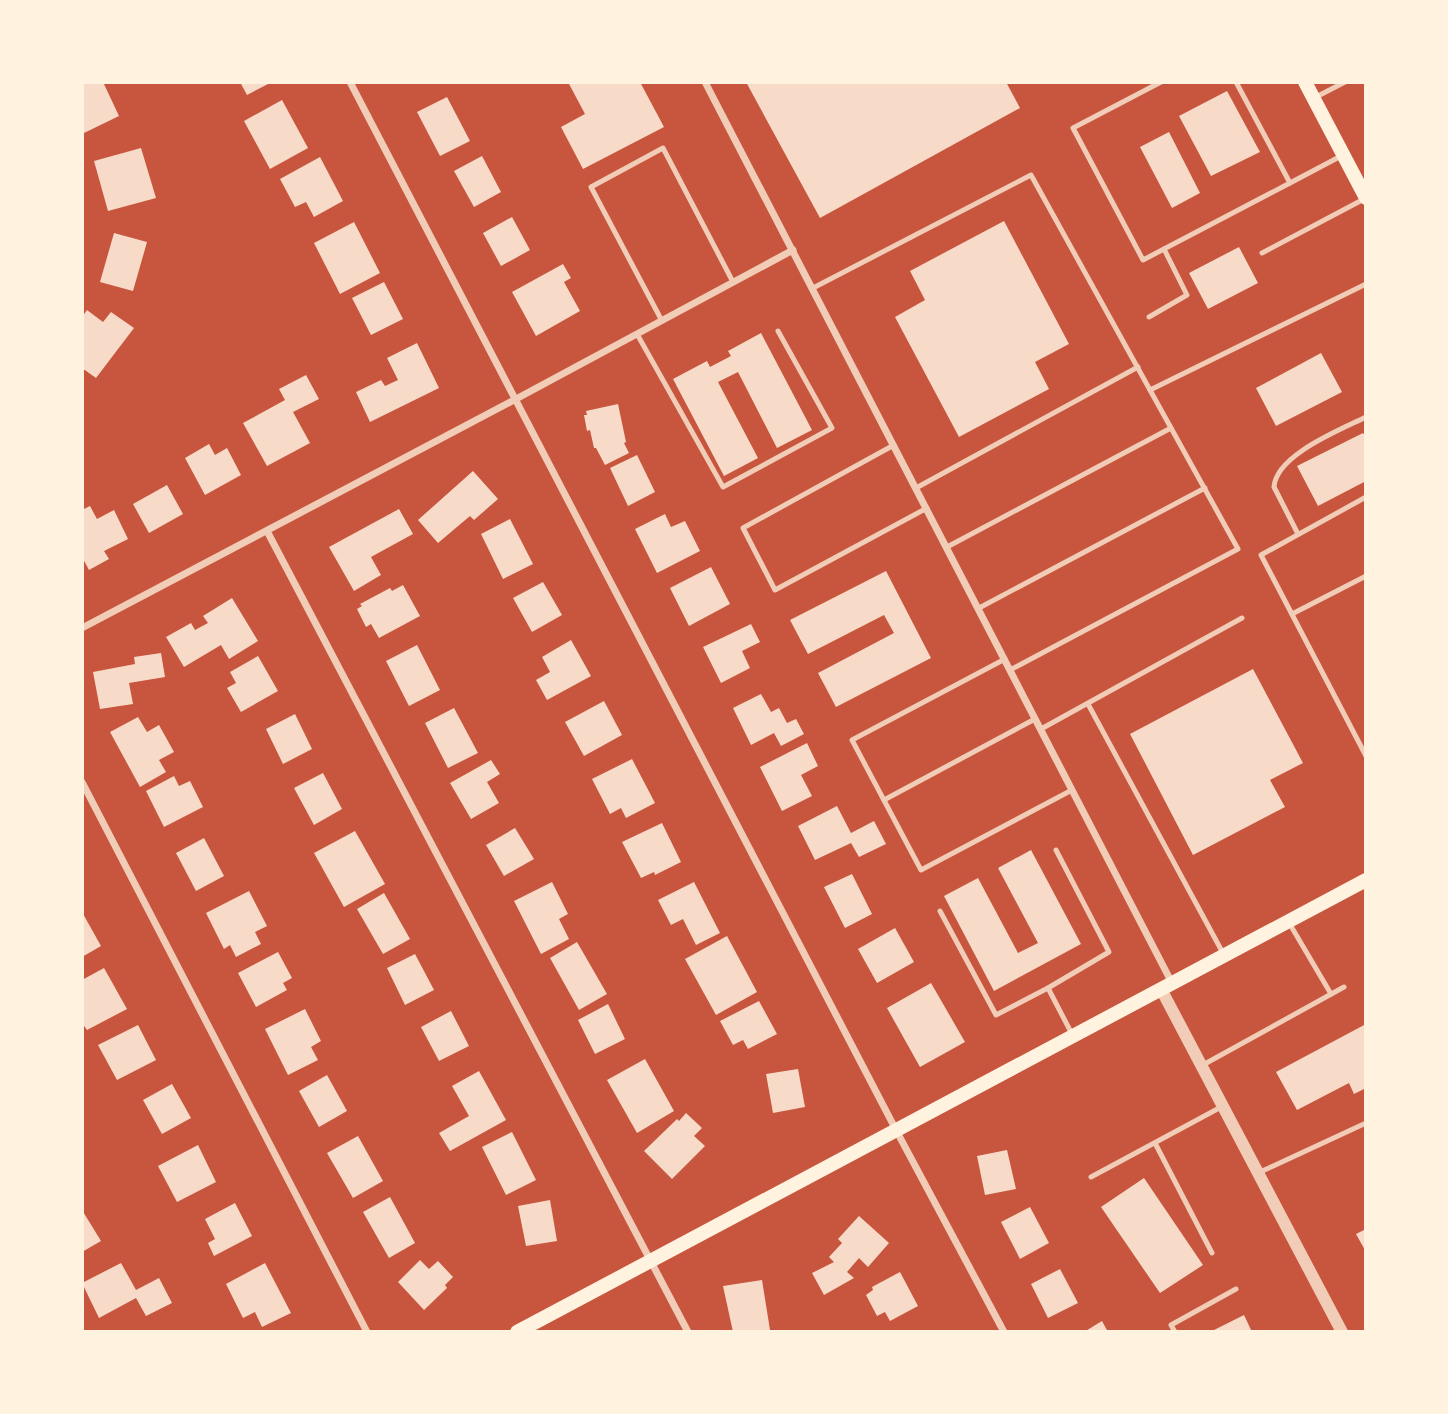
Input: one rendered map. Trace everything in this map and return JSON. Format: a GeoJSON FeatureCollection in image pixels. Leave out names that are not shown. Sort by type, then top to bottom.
{"type":"FeatureCollection","features":[{"type":"Feature","properties":{"kind":"main road"},"geometry":{"type":"LineString","coordinates":[[1305,82],[1343,155],[1360,175],[1366,198]]}},
{"type":"Feature","properties":{"kind":"main road"},"geometry":{"type":"LineString","coordinates":[[517,1332],[1366,880]]}},
{"type":"Feature","properties":{"kind":"street"},"geometry":{"type":"LineString","coordinates":[[350,82],[1004,1332]]}},
{"type":"Feature","properties":{"kind":"street"},"geometry":{"type":"LineString","coordinates":[[705,82],[1073,790],[1201,1066],[1342,1332]]}},
{"type":"Feature","properties":{"kind":"street"},"geometry":{"type":"LineString","coordinates":[[82,628],[793,250]]}},
{"type":"Feature","properties":{"kind":"street"},"geometry":{"type":"LineString","coordinates":[[267,531],[688,1332]]}},
{"type":"Feature","properties":{"kind":"street"},"geometry":{"type":"LineString","coordinates":[[82,782],[367,1332]]}},
{"type":"Feature","properties":{"kind":"lane"},"geometry":{"type":"LineString","coordinates":[[1161,82],[1073,128],[1143,260],[1343,155]]}},
{"type":"Feature","properties":{"kind":"lane"},"geometry":{"type":"LineString","coordinates":[[1236,82],[1290,183]]}},
{"type":"Feature","properties":{"kind":"lane"},"geometry":{"type":"LineString","coordinates":[[1314,99],[1345,82]]}},
{"type":"Feature","properties":{"kind":"lane"},"geometry":{"type":"LineString","coordinates":[[662,321],[591,187],[663,148],[733,283]]}},
{"type":"Feature","properties":{"kind":"lane"},"geometry":{"type":"LineString","coordinates":[[813,288],[1031,175],[1238,549],[1010,670]]}},
{"type":"Feature","properties":{"kind":"lane"},"geometry":{"type":"LineString","coordinates":[[1262,253],[1366,198]]}},
{"type":"Feature","properties":{"kind":"lane"},"geometry":{"type":"LineString","coordinates":[[1149,317],[1187,295],[1164,249]]}},
{"type":"Feature","properties":{"kind":"lane"},"geometry":{"type":"LineString","coordinates":[[1150,390],[1366,284]]}},
{"type":"Feature","properties":{"kind":"lane"},"geometry":{"type":"LineString","coordinates":[[637,334],[723,487],[832,428],[778,331]]}},
{"type":"Feature","properties":{"kind":"lane"},"geometry":{"type":"LineString","coordinates":[[916,488],[1138,367]]}},
{"type":"Feature","properties":{"kind":"lane"},"geometry":{"type":"LineString","coordinates":[[1298,534],[1274,486],[1274,479],[1292,456],[1366,417]]}},
{"type":"Feature","properties":{"kind":"lane"},"geometry":{"type":"LineString","coordinates":[[947,547],[1171,428]]}},
{"type":"Feature","properties":{"kind":"lane"},"geometry":{"type":"LineString","coordinates":[[894,445],[743,528],[775,590],[927,508]]}},
{"type":"Feature","properties":{"kind":"lane"},"geometry":{"type":"LineString","coordinates":[[979,608],[1205,488]]}},
{"type":"Feature","properties":{"kind":"lane"},"geometry":{"type":"LineString","coordinates":[[1366,497],[1261,555],[1366,756]]}},
{"type":"Feature","properties":{"kind":"lane"},"geometry":{"type":"LineString","coordinates":[[1292,614],[1366,576]]}},
{"type":"Feature","properties":{"kind":"lane"},"geometry":{"type":"LineString","coordinates":[[1041,729],[1242,618]]}},
{"type":"Feature","properties":{"kind":"lane"},"geometry":{"type":"LineString","coordinates":[[1005,659],[852,740],[921,870],[1073,790]]}},
{"type":"Feature","properties":{"kind":"lane"},"geometry":{"type":"LineString","coordinates":[[1088,704],[1224,955]]}},
{"type":"Feature","properties":{"kind":"lane"},"geometry":{"type":"LineString","coordinates":[[884,800],[1035,719]]}},
{"type":"Feature","properties":{"kind":"lane"},"geometry":{"type":"LineString","coordinates":[[940,911],[996,1015],[1048,988],[1109,952],[1056,850]]}},
{"type":"Feature","properties":{"kind":"lane"},"geometry":{"type":"LineString","coordinates":[[1288,921],[1331,994]]}},
{"type":"Feature","properties":{"kind":"lane"},"geometry":{"type":"LineString","coordinates":[[1201,1066],[1343,987]]}},
{"type":"Feature","properties":{"kind":"lane"},"geometry":{"type":"LineString","coordinates":[[1048,988],[1073,1035]]}},
{"type":"Feature","properties":{"kind":"lane"},"geometry":{"type":"LineString","coordinates":[[1091,1177],[1223,1107]]}},
{"type":"Feature","properties":{"kind":"lane"},"geometry":{"type":"LineString","coordinates":[[1258,1173],[1366,1123]]}},
{"type":"Feature","properties":{"kind":"lane"},"geometry":{"type":"LineString","coordinates":[[1156,1143],[1212,1253]]}},
{"type":"Feature","properties":{"kind":"lane"},"geometry":{"type":"LineString","coordinates":[[1175,1332],[1171,1325],[1236,1289]]}},
{"type":"Feature","properties":{"kind":"building"},"geometry":{"type":"Polygon","coordinates":[[[82,82],[103,82],[119,116],[82,134],[82,82]]]}},
{"type":"Feature","properties":{"kind":"building"},"geometry":{"type":"Polygon","coordinates":[[[240,82],[272,82],[247,95],[240,82]]]}},
{"type":"Feature","properties":{"kind":"building"},"geometry":{"type":"Polygon","coordinates":[[[568,82],[640,82],[664,127],[583,169],[561,127],[585,114],[568,82]]]}},
{"type":"Feature","properties":{"kind":"building"},"geometry":{"type":"Polygon","coordinates":[[[746,82],[1006,82],[1020,108],[820,218],[746,82]]]}},
{"type":"Feature","properties":{"kind":"building"},"geometry":{"type":"Polygon","coordinates":[[[1227,91],[1260,152],[1211,176],[1179,116],[1227,91]]]}},
{"type":"Feature","properties":{"kind":"building"},"geometry":{"type":"Polygon","coordinates":[[[447,97],[470,141],[440,156],[417,112],[447,97]]]}},
{"type":"Feature","properties":{"kind":"building"},"geometry":{"type":"Polygon","coordinates":[[[282,100],[308,148],[270,169],[244,121],[282,100]]]}},
{"type":"Feature","properties":{"kind":"building"},"geometry":{"type":"Polygon","coordinates":[[[1169,132],[1200,193],[1172,208],[1140,147],[1169,132]]]}},
{"type":"Feature","properties":{"kind":"building"},"geometry":{"type":"Polygon","coordinates":[[[141,148],[156,198],[108,211],[94,161],[141,148]]]}},
{"type":"Feature","properties":{"kind":"building"},"geometry":{"type":"Polygon","coordinates":[[[482,156],[501,192],[474,207],[454,171],[482,156]]]}},
{"type":"Feature","properties":{"kind":"building"},"geometry":{"type":"Polygon","coordinates":[[[320,157],[343,201],[314,217],[306,202],[295,207],[280,179],[320,157]]]}},
{"type":"Feature","properties":{"kind":"building"},"geometry":{"type":"Polygon","coordinates":[[[512,217],[530,250],[501,266],[483,233],[512,217]]]}},
{"type":"Feature","properties":{"kind":"building"},"geometry":{"type":"Polygon","coordinates":[[[1004,221],[1069,344],[1035,362],[1049,389],[959,437],[895,317],[925,300],[910,271],[1004,221]]]}},
{"type":"Feature","properties":{"kind":"building"},"geometry":{"type":"Polygon","coordinates":[[[354,222],[380,273],[340,294],[314,243],[354,222]]]}},
{"type":"Feature","properties":{"kind":"building"},"geometry":{"type":"Polygon","coordinates":[[[114,233],[147,242],[133,291],[100,282],[114,233]]]}},
{"type":"Feature","properties":{"kind":"building"},"geometry":{"type":"Polygon","coordinates":[[[1239,247],[1258,283],[1208,309],[1189,273],[1239,247]]]}},
{"type":"Feature","properties":{"kind":"building"},"geometry":{"type":"Polygon","coordinates":[[[563,264],[571,278],[564,282],[580,311],[536,336],[512,292],[563,264]]]}},
{"type":"Feature","properties":{"kind":"building"},"geometry":{"type":"Polygon","coordinates":[[[384,282],[403,319],[371,335],[352,298],[384,282]]]}},
{"type":"Feature","properties":{"kind":"building"},"geometry":{"type":"Polygon","coordinates":[[[87,310],[103,322],[111,312],[134,328],[96,378],[82,368],[82,317],[87,310]]]}},
{"type":"Feature","properties":{"kind":"building"},"geometry":{"type":"Polygon","coordinates":[[[761,333],[812,430],[777,448],[738,372],[718,382],[758,458],[724,476],[673,379],[707,361],[710,367],[731,356],[728,351],[761,333]]]}},
{"type":"Feature","properties":{"kind":"building"},"geometry":{"type":"Polygon","coordinates":[[[417,343],[439,388],[370,422],[356,392],[381,380],[385,386],[398,380],[387,358],[417,343]]]}},
{"type":"Feature","properties":{"kind":"building"},"geometry":{"type":"Polygon","coordinates":[[[1321,353],[1342,392],[1276,426],[1256,388],[1321,353]]]}},
{"type":"Feature","properties":{"kind":"building"},"geometry":{"type":"Polygon","coordinates":[[[306,375],[319,399],[293,412],[310,443],[267,466],[243,423],[285,400],[279,389],[306,375]]]}},
{"type":"Feature","properties":{"kind":"building"},"geometry":{"type":"Polygon","coordinates":[[[618,404],[626,442],[624,443],[629,453],[605,465],[594,448],[584,415],[587,415],[586,411],[618,404]]]}},
{"type":"Feature","properties":{"kind":"building"},"geometry":{"type":"Polygon","coordinates":[[[1363,433],[1366,438],[1366,481],[1318,506],[1297,466],[1363,433]]]}},
{"type":"Feature","properties":{"kind":"building"},"geometry":{"type":"Polygon","coordinates":[[[209,444],[215,455],[227,448],[241,475],[205,495],[185,458],[209,444]]]}},
{"type":"Feature","properties":{"kind":"building"},"geometry":{"type":"Polygon","coordinates":[[[637,455],[655,492],[628,506],[610,468],[637,455]]]}},
{"type":"Feature","properties":{"kind":"building"},"geometry":{"type":"Polygon","coordinates":[[[473,471],[498,499],[474,520],[470,516],[438,543],[418,520],[473,471]]]}},
{"type":"Feature","properties":{"kind":"building"},"geometry":{"type":"Polygon","coordinates":[[[167,485],[183,514],[149,533],[133,504],[167,485]]]}},
{"type":"Feature","properties":{"kind":"building"},"geometry":{"type":"Polygon","coordinates":[[[90,506],[97,519],[114,510],[128,539],[104,551],[109,559],[89,570],[82,557],[82,510],[90,506]]]}},
{"type":"Feature","properties":{"kind":"building"},"geometry":{"type":"Polygon","coordinates":[[[399,509],[413,534],[371,557],[381,575],[354,591],[329,547],[399,509]]]}},
{"type":"Feature","properties":{"kind":"building"},"geometry":{"type":"Polygon","coordinates":[[[665,514],[671,527],[685,521],[700,551],[657,573],[635,529],[665,514]]]}},
{"type":"Feature","properties":{"kind":"building"},"geometry":{"type":"Polygon","coordinates":[[[510,519],[533,564],[503,579],[481,534],[510,519]]]}},
{"type":"Feature","properties":{"kind":"building"},"geometry":{"type":"Polygon","coordinates":[[[711,567],[730,604],[689,626],[670,588],[711,567]]]}},
{"type":"Feature","properties":{"kind":"building"},"geometry":{"type":"Polygon","coordinates":[[[886,571],[931,658],[836,707],[818,673],[894,633],[884,615],[808,654],[790,620],[886,571]]]}},
{"type":"Feature","properties":{"kind":"building"},"geometry":{"type":"Polygon","coordinates":[[[543,582],[562,615],[532,632],[513,598],[543,582]]]}},
{"type":"Feature","properties":{"kind":"building"},"geometry":{"type":"Polygon","coordinates":[[[403,585],[420,616],[379,638],[371,624],[366,627],[357,609],[362,606],[360,604],[390,588],[392,591],[403,585]]]}},
{"type":"Feature","properties":{"kind":"building"},"geometry":{"type":"Polygon","coordinates":[[[232,598],[258,641],[229,659],[221,645],[184,667],[166,637],[191,623],[195,630],[208,623],[203,616],[232,598]]]}},
{"type":"Feature","properties":{"kind":"building"},"geometry":{"type":"Polygon","coordinates":[[[751,624],[760,642],[742,651],[750,668],[721,683],[703,647],[751,624]]]}},
{"type":"Feature","properties":{"kind":"building"},"geometry":{"type":"Polygon","coordinates":[[[571,640],[591,676],[547,700],[536,680],[550,672],[542,657],[571,640]]]}},
{"type":"Feature","properties":{"kind":"building"},"geometry":{"type":"Polygon","coordinates":[[[417,645],[440,690],[409,706],[386,661],[417,645]]]}},
{"type":"Feature","properties":{"kind":"building"},"geometry":{"type":"Polygon","coordinates":[[[161,653],[165,677],[129,683],[133,704],[100,709],[93,672],[135,664],[134,657],[161,653]]]}},
{"type":"Feature","properties":{"kind":"building"},"geometry":{"type":"Polygon","coordinates":[[[258,656],[278,691],[241,712],[227,688],[236,683],[230,672],[258,656]]]}},
{"type":"Feature","properties":{"kind":"building"},"geometry":{"type":"Polygon","coordinates":[[[1253,669],[1303,763],[1270,780],[1285,807],[1193,855],[1130,734],[1253,669]]]}},
{"type":"Feature","properties":{"kind":"building"},"geometry":{"type":"Polygon","coordinates":[[[761,694],[771,712],[779,708],[787,723],[796,719],[804,734],[781,746],[774,733],[751,745],[733,708],[761,694]]]}},
{"type":"Feature","properties":{"kind":"building"},"geometry":{"type":"Polygon","coordinates":[[[604,701],[622,735],[584,756],[565,722],[604,701]]]}},
{"type":"Feature","properties":{"kind":"building"},"geometry":{"type":"Polygon","coordinates":[[[454,708],[478,753],[448,768],[425,723],[454,708]]]}},
{"type":"Feature","properties":{"kind":"building"},"geometry":{"type":"Polygon","coordinates":[[[295,714],[312,749],[283,764],[266,729],[295,714]]]}},
{"type":"Feature","properties":{"kind":"building"},"geometry":{"type":"Polygon","coordinates":[[[138,717],[147,732],[159,725],[174,752],[159,760],[166,772],[140,787],[110,732],[138,717]]]}},
{"type":"Feature","properties":{"kind":"building"},"geometry":{"type":"Polygon","coordinates":[[[807,743],[818,766],[801,775],[812,796],[782,811],[760,767],[807,743]]]}},
{"type":"Feature","properties":{"kind":"building"},"geometry":{"type":"Polygon","coordinates":[[[632,759],[655,803],[626,818],[621,808],[610,814],[592,779],[632,759]]]}},
{"type":"Feature","properties":{"kind":"building"},"geometry":{"type":"Polygon","coordinates":[[[491,760],[500,774],[487,782],[499,803],[471,819],[450,783],[491,760]]]}},
{"type":"Feature","properties":{"kind":"building"},"geometry":{"type":"Polygon","coordinates":[[[323,773],[342,809],[314,825],[294,788],[323,773]]]}},
{"type":"Feature","properties":{"kind":"building"},"geometry":{"type":"Polygon","coordinates":[[[174,776],[179,786],[190,781],[203,807],[164,827],[146,791],[174,776]]]}},
{"type":"Feature","properties":{"kind":"building"},"geometry":{"type":"Polygon","coordinates":[[[837,806],[851,833],[874,821],[886,844],[859,857],[851,843],[815,860],[798,826],[837,806]]]}},
{"type":"Feature","properties":{"kind":"building"},"geometry":{"type":"Polygon","coordinates":[[[662,823],[681,862],[655,875],[654,872],[641,878],[622,842],[662,823]]]}},
{"type":"Feature","properties":{"kind":"building"},"geometry":{"type":"Polygon","coordinates":[[[515,828],[534,859],[504,876],[486,845],[515,828]]]}},
{"type":"Feature","properties":{"kind":"building"},"geometry":{"type":"Polygon","coordinates":[[[355,831],[385,884],[344,907],[314,853],[355,831]]]}},
{"type":"Feature","properties":{"kind":"building"},"geometry":{"type":"Polygon","coordinates":[[[204,838],[224,876],[196,891],[176,853],[204,838]]]}},
{"type":"Feature","properties":{"kind":"building"},"geometry":{"type":"Polygon","coordinates":[[[1031,850],[1081,944],[994,991],[944,896],[978,878],[1018,953],[1038,943],[998,868],[1031,850]]]}},
{"type":"Feature","properties":{"kind":"building"},"geometry":{"type":"Polygon","coordinates":[[[852,874],[872,914],[845,928],[824,887],[852,874]]]}},
{"type":"Feature","properties":{"kind":"building"},"geometry":{"type":"Polygon","coordinates":[[[552,882],[568,914],[559,919],[569,939],[541,954],[514,901],[552,882]]]}},
{"type":"Feature","properties":{"kind":"building"},"geometry":{"type":"Polygon","coordinates":[[[694,882],[720,933],[696,945],[683,919],[671,925],[658,900],[694,882]]]}},
{"type":"Feature","properties":{"kind":"building"},"geometry":{"type":"Polygon","coordinates":[[[249,891],[267,926],[255,932],[261,944],[236,957],[230,945],[224,949],[206,913],[249,891]]]}},
{"type":"Feature","properties":{"kind":"building"},"geometry":{"type":"Polygon","coordinates":[[[384,893],[410,939],[383,954],[357,909],[384,893]]]}},
{"type":"Feature","properties":{"kind":"building"},"geometry":{"type":"Polygon","coordinates":[[[82,912],[101,946],[82,957],[82,912]]]}},
{"type":"Feature","properties":{"kind":"building"},"geometry":{"type":"Polygon","coordinates":[[[895,928],[914,962],[877,983],[858,949],[895,928]]]}},
{"type":"Feature","properties":{"kind":"building"},"geometry":{"type":"Polygon","coordinates":[[[727,936],[757,992],[716,1015],[685,959],[727,936]]]}},
{"type":"Feature","properties":{"kind":"building"},"geometry":{"type":"Polygon","coordinates":[[[577,942],[607,994],[579,1010],[550,958],[577,942]]]}},
{"type":"Feature","properties":{"kind":"building"},"geometry":{"type":"Polygon","coordinates":[[[278,952],[292,978],[283,983],[287,990],[256,1007],[238,973],[278,952]]]}},
{"type":"Feature","properties":{"kind":"building"},"geometry":{"type":"Polygon","coordinates":[[[415,954],[434,990],[405,1005],[387,968],[415,954]]]}},
{"type":"Feature","properties":{"kind":"building"},"geometry":{"type":"Polygon","coordinates":[[[104,968],[127,1009],[87,1030],[82,1023],[82,980],[104,968]]]}},
{"type":"Feature","properties":{"kind":"building"},"geometry":{"type":"Polygon","coordinates":[[[931,983],[965,1042],[920,1067],[887,1008],[931,983]]]}},
{"type":"Feature","properties":{"kind":"building"},"geometry":{"type":"Polygon","coordinates":[[[759,1001],[777,1034],[748,1049],[743,1040],[733,1045],[720,1021],[759,1001]]]}},
{"type":"Feature","properties":{"kind":"building"},"geometry":{"type":"Polygon","coordinates":[[[608,1004],[625,1039],[595,1054],[578,1020],[608,1004]]]}},
{"type":"Feature","properties":{"kind":"building"},"geometry":{"type":"Polygon","coordinates":[[[305,1009],[321,1041],[311,1047],[318,1060],[288,1075],[265,1029],[305,1009]]]}},
{"type":"Feature","properties":{"kind":"building"},"geometry":{"type":"Polygon","coordinates":[[[451,1011],[469,1046],[439,1061],[421,1027],[451,1011]]]}},
{"type":"Feature","properties":{"kind":"building"},"geometry":{"type":"Polygon","coordinates":[[[1366,1024],[1366,1088],[1354,1094],[1349,1083],[1297,1110],[1276,1072],[1366,1024]]]}},
{"type":"Feature","properties":{"kind":"building"},"geometry":{"type":"Polygon","coordinates":[[[138,1025],[156,1060],[117,1080],[98,1045],[138,1025]]]}},
{"type":"Feature","properties":{"kind":"building"},"geometry":{"type":"Polygon","coordinates":[[[645,1059],[674,1111],[637,1133],[607,1080],[645,1059]]]}},
{"type":"Feature","properties":{"kind":"building"},"geometry":{"type":"Polygon","coordinates":[[[798,1069],[805,1107],[773,1113],[766,1074],[798,1069]]]}},
{"type":"Feature","properties":{"kind":"building"},"geometry":{"type":"Polygon","coordinates":[[[479,1071],[506,1120],[450,1151],[439,1133],[469,1116],[452,1086],[479,1071]]]}},
{"type":"Feature","properties":{"kind":"building"},"geometry":{"type":"Polygon","coordinates":[[[327,1075],[347,1111],[319,1127],[299,1091],[327,1075]]]}},
{"type":"Feature","properties":{"kind":"building"},"geometry":{"type":"Polygon","coordinates":[[[172,1084],[191,1118],[162,1134],[143,1100],[172,1084]]]}},
{"type":"Feature","properties":{"kind":"building"},"geometry":{"type":"Polygon","coordinates":[[[686,1113],[702,1128],[694,1136],[705,1146],[672,1179],[644,1151],[686,1113]]]}},
{"type":"Feature","properties":{"kind":"building"},"geometry":{"type":"Polygon","coordinates":[[[512,1132],[536,1180],[506,1195],[482,1147],[512,1132]]]}},
{"type":"Feature","properties":{"kind":"building"},"geometry":{"type":"Polygon","coordinates":[[[358,1136],[383,1181],[353,1198],[327,1153],[358,1136]]]}},
{"type":"Feature","properties":{"kind":"building"},"geometry":{"type":"Polygon","coordinates":[[[198,1145],[216,1182],[177,1202],[158,1166],[198,1145]]]}},
{"type":"Feature","properties":{"kind":"building"},"geometry":{"type":"Polygon","coordinates":[[[1007,1150],[1016,1189],[985,1195],[977,1156],[1007,1150]]]}},
{"type":"Feature","properties":{"kind":"building"},"geometry":{"type":"Polygon","coordinates":[[[1144,1178],[1203,1265],[1160,1293],[1101,1207],[1144,1178]]]}},
{"type":"Feature","properties":{"kind":"building"},"geometry":{"type":"Polygon","coordinates":[[[390,1197],[415,1243],[389,1258],[363,1212],[390,1197]]]}},
{"type":"Feature","properties":{"kind":"building"},"geometry":{"type":"Polygon","coordinates":[[[550,1200],[557,1241],[526,1246],[518,1206],[550,1200]]]}},
{"type":"Feature","properties":{"kind":"building"},"geometry":{"type":"Polygon","coordinates":[[[235,1203],[252,1236],[214,1256],[208,1243],[215,1239],[205,1219],[235,1203]]]}},
{"type":"Feature","properties":{"kind":"building"},"geometry":{"type":"Polygon","coordinates":[[[1030,1207],[1049,1243],[1020,1259],[1001,1222],[1030,1207]]]}},
{"type":"Feature","properties":{"kind":"building"},"geometry":{"type":"Polygon","coordinates":[[[82,1210],[101,1241],[82,1252],[82,1210]]]}},
{"type":"Feature","properties":{"kind":"building"},"geometry":{"type":"Polygon","coordinates":[[[859,1216],[889,1243],[868,1267],[859,1258],[847,1272],[854,1278],[824,1295],[812,1273],[834,1262],[829,1257],[842,1243],[838,1239],[859,1216]]]}},
{"type":"Feature","properties":{"kind":"building"},"geometry":{"type":"Polygon","coordinates":[[[1366,1229],[1366,1252],[1356,1234],[1366,1229]]]}},
{"type":"Feature","properties":{"kind":"building"},"geometry":{"type":"Polygon","coordinates":[[[420,1260],[429,1269],[438,1261],[453,1277],[445,1285],[447,1288],[424,1310],[398,1282],[420,1260]]]}},
{"type":"Feature","properties":{"kind":"building"},"geometry":{"type":"Polygon","coordinates":[[[121,1263],[136,1290],[159,1278],[172,1303],[146,1316],[136,1298],[99,1318],[82,1283],[121,1263]]]}},
{"type":"Feature","properties":{"kind":"building"},"geometry":{"type":"Polygon","coordinates":[[[265,1263],[291,1313],[262,1327],[255,1312],[243,1318],[226,1284],[265,1263]]]}},
{"type":"Feature","properties":{"kind":"building"},"geometry":{"type":"Polygon","coordinates":[[[1060,1269],[1078,1303],[1048,1318],[1031,1284],[1060,1269]]]}},
{"type":"Feature","properties":{"kind":"building"},"geometry":{"type":"Polygon","coordinates":[[[900,1272],[918,1306],[890,1321],[885,1312],[877,1316],[866,1295],[873,1290],[872,1287],[900,1272]]]}},
{"type":"Feature","properties":{"kind":"building"},"geometry":{"type":"Polygon","coordinates":[[[762,1280],[770,1330],[733,1332],[723,1286],[762,1280]]]}},
{"type":"Feature","properties":{"kind":"building"},"geometry":{"type":"Polygon","coordinates":[[[1244,1315],[1252,1332],[1210,1332],[1244,1315]]]}},
{"type":"Feature","properties":{"kind":"building"},"geometry":{"type":"Polygon","coordinates":[[[1102,1321],[1108,1332],[1084,1332],[1102,1321]]]}}]}
